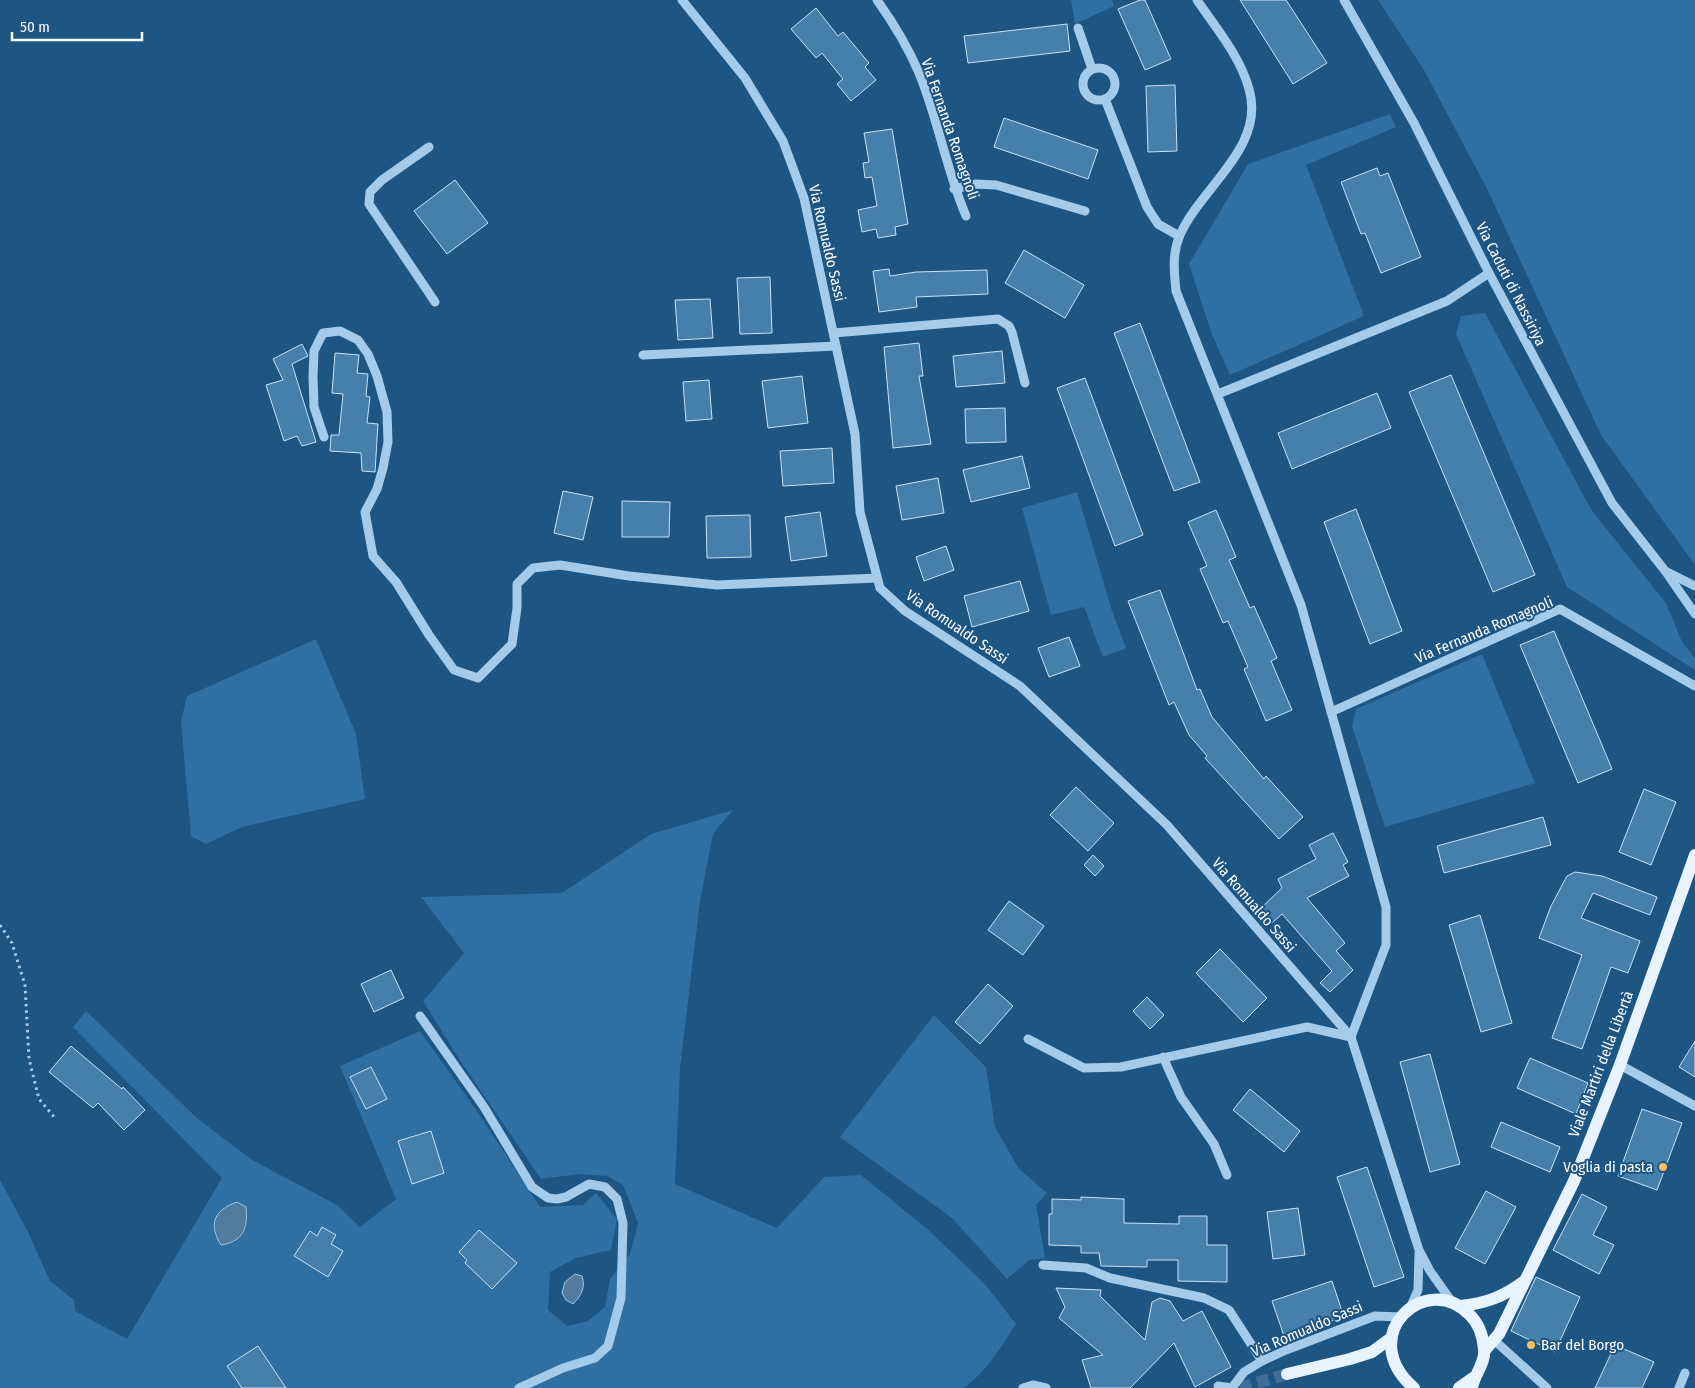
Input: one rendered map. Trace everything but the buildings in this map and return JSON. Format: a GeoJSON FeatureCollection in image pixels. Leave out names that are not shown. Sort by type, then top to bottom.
{"type":"FeatureCollection","features":[{"type":"Feature","properties":{"kind":"main road","name":"Viale Martiri della Libertà"},"geometry":{"type":"LineString","coordinates":[[1459,1388],[1473,1383],[1485,1350],[1499,1334],[1574,1181],[1620,1065],[1695,855]]}},
{"type":"Feature","properties":{"kind":"main road","name":"Viale Martiri della Libertà"},"geometry":{"type":"LineString","coordinates":[[1405,1313],[1419,1303],[1434,1300],[1457,1304],[1484,1303],[1507,1294],[1526,1280]]}},
{"type":"Feature","properties":{"kind":"main road"},"geometry":{"type":"LineString","coordinates":[[1457,1304],[1479,1324],[1485,1350]]}},
{"type":"Feature","properties":{"kind":"main road"},"geometry":{"type":"LineString","coordinates":[[1287,1374],[1350,1360],[1372,1352],[1391,1338],[1405,1313]]}},
{"type":"Feature","properties":{"kind":"main road"},"geometry":{"type":"LineString","coordinates":[[1391,1338],[1392,1358],[1401,1376],[1414,1388]]}},
{"type":"Feature","properties":{"kind":"street","name":"Via Romualdo Sassi"},"geometry":{"type":"LineString","coordinates":[[682,0],[745,78],[783,142],[804,198],[855,434],[860,512],[880,588],[905,611],[1020,686],[1167,825],[1351,1037],[1419,1250],[1430,1271],[1457,1304]]}},
{"type":"Feature","properties":{"kind":"street","name":"Via Fernanda Romagnoli"},"geometry":{"type":"LineString","coordinates":[[877,0],[899,32],[920,75],[954,189],[966,216]]}},
{"type":"Feature","properties":{"kind":"street"},"geometry":{"type":"LineString","coordinates":[[1028,1039],[1084,1068],[1121,1067],[1306,1027],[1351,1037],[1386,945],[1386,907],[1301,606],[1176,291],[1173,263],[1179,236],[1190,215],[1245,141],[1252,114],[1250,90],[1239,63],[1197,0]]}},
{"type":"Feature","properties":{"kind":"street","name":"Via Caduti di Nassiriya"},"geometry":{"type":"LineString","coordinates":[[1344,0],[1414,123],[1489,273],[1612,502],[1666,572],[1695,614]]}},
{"type":"Feature","properties":{"kind":"street"},"geometry":{"type":"LineString","coordinates":[[1078,28],[1092,69]]}},
{"type":"Feature","properties":{"kind":"street"},"geometry":{"type":"LineString","coordinates":[[1105,68],[1114,77],[1114,90],[1106,99],[1093,99],[1084,90],[1084,78],[1092,69],[1105,68]]}},
{"type":"Feature","properties":{"kind":"street"},"geometry":{"type":"LineString","coordinates":[[1106,99],[1147,208],[1158,224],[1179,236]]}},
{"type":"Feature","properties":{"kind":"street"},"geometry":{"type":"LineString","coordinates":[[429,147],[382,180],[370,192],[369,204],[435,302]]}},
{"type":"Feature","properties":{"kind":"street"},"geometry":{"type":"LineString","coordinates":[[954,189],[976,184],[996,185],[1085,211]]}},
{"type":"Feature","properties":{"kind":"street"},"geometry":{"type":"LineString","coordinates":[[1218,394],[1447,302],[1489,273]]}},
{"type":"Feature","properties":{"kind":"street"},"geometry":{"type":"LineString","coordinates":[[834,333],[998,319],[1009,326],[1012,332],[1025,383]]}},
{"type":"Feature","properties":{"kind":"street"},"geometry":{"type":"LineString","coordinates":[[324,437],[314,407],[314,351],[322,333],[340,331],[358,340],[368,354],[387,412],[388,442],[383,468],[377,489],[365,512],[373,556],[396,582],[429,635],[454,670],[478,678],[512,644],[517,608],[517,584],[532,568],[560,565],[630,576],[717,585],[876,578]]}},
{"type":"Feature","properties":{"kind":"street"},"geometry":{"type":"LineString","coordinates":[[643,355],[836,346]]}},
{"type":"Feature","properties":{"kind":"street","name":"Via Caduti di Nassiriya"},"geometry":{"type":"LineString","coordinates":[[1666,572],[1695,586]]}},
{"type":"Feature","properties":{"kind":"street","name":"Via Fernanda Romagnoli"},"geometry":{"type":"LineString","coordinates":[[1331,712],[1560,609],[1695,686]]}},
{"type":"Feature","properties":{"kind":"street"},"geometry":{"type":"LineString","coordinates":[[420,1016],[484,1107],[532,1187],[548,1198],[557,1199],[566,1197],[589,1184],[605,1187],[617,1199],[624,1223],[621,1298],[608,1346],[595,1358],[563,1368],[519,1388]]}},
{"type":"Feature","properties":{"kind":"street"},"geometry":{"type":"LineString","coordinates":[[1163,1057],[1181,1096],[1214,1144],[1227,1175]]}},
{"type":"Feature","properties":{"kind":"street"},"geometry":{"type":"LineString","coordinates":[[1620,1065],[1695,1106]]}},
{"type":"Feature","properties":{"kind":"street","name":"Via Romualdo Sassi"},"geometry":{"type":"LineString","coordinates":[[1218,1386],[1232,1388],[1244,1372],[1262,1361],[1375,1316],[1405,1313],[1418,1290],[1419,1250]]}},
{"type":"Feature","properties":{"kind":"street"},"geometry":{"type":"LineString","coordinates":[[1042,1265],[1086,1268],[1110,1278],[1204,1298],[1229,1310],[1262,1361]]}},
{"type":"Feature","properties":{"kind":"street"},"geometry":{"type":"LineString","coordinates":[[1494,1340],[1547,1388]]}},
{"type":"Feature","properties":{"kind":"street"},"geometry":{"type":"LineString","coordinates":[[1679,1388],[1685,1373]]}},
{"type":"Feature","properties":{"kind":"street"},"geometry":{"type":"LineString","coordinates":[[1023,1388],[1033,1385],[1046,1388]]}},
{"type":"Feature","properties":{"kind":"path"},"geometry":{"type":"LineString","coordinates":[[0,925],[12,943],[25,985],[29,1059],[39,1100],[55,1118]]}},
{"type":"Feature","properties":{"kind":"shaded area"},"geometry":{"type":"Polygon","coordinates":[[[1071,0],[1112,0],[1114,6],[1075,24],[1071,0]]]}},
{"type":"Feature","properties":{"kind":"shaded area"},"geometry":{"type":"Polygon","coordinates":[[[1378,0],[1695,0],[1695,565],[1601,435],[1487,189],[1424,70],[1378,0]]]}},
{"type":"Feature","properties":{"kind":"shaded area"},"geometry":{"type":"Polygon","coordinates":[[[1390,114],[1396,127],[1306,165],[1364,316],[1230,375],[1212,335],[1189,264],[1248,164],[1390,114]]]}},
{"type":"Feature","properties":{"kind":"shaded area"},"geometry":{"type":"Polygon","coordinates":[[[1485,313],[1592,511],[1666,603],[1682,642],[1695,658],[1695,670],[1567,587],[1456,334],[1461,316],[1485,313]]]}},
{"type":"Feature","properties":{"kind":"shaded area"},"geometry":{"type":"Polygon","coordinates":[[[1077,492],[1112,611],[1126,648],[1103,657],[1084,607],[1051,615],[1022,508],[1077,492]]]}},
{"type":"Feature","properties":{"kind":"shaded area"},"geometry":{"type":"Polygon","coordinates":[[[316,639],[356,734],[365,799],[242,827],[206,844],[191,836],[181,721],[187,696],[316,639]]]}},
{"type":"Feature","properties":{"kind":"shaded area"},"geometry":{"type":"Polygon","coordinates":[[[1482,654],[1535,783],[1385,827],[1352,726],[1356,709],[1482,654]]]}},
{"type":"Feature","properties":{"kind":"shaded area"},"geometry":{"type":"Polygon","coordinates":[[[733,810],[713,834],[700,901],[680,1068],[675,1184],[777,1228],[824,1177],[861,1175],[926,1228],[984,1283],[1016,1324],[992,1359],[971,1382],[963,1388],[0,1388],[0,1180],[28,1232],[50,1281],[74,1300],[75,1311],[127,1339],[222,1178],[73,1027],[86,1011],[197,1118],[252,1160],[337,1205],[360,1227],[396,1199],[340,1066],[420,1031],[479,1114],[540,1207],[583,1205],[596,1193],[617,1219],[611,1250],[576,1258],[550,1272],[548,1310],[567,1326],[588,1321],[605,1307],[610,1279],[630,1254],[638,1223],[623,1185],[607,1176],[579,1174],[541,1179],[461,1062],[423,1001],[464,953],[421,897],[562,893],[651,834],[733,810]]]}},
{"type":"Feature","properties":{"kind":"shaded area"},"geometry":{"type":"Polygon","coordinates":[[[934,1015],[986,1067],[995,1127],[1019,1169],[1047,1193],[1036,1205],[1045,1258],[1029,1260],[1007,1279],[952,1218],[840,1137],[934,1015]]]}},
{"type":"Feature","properties":{"kind":"shaded area"},"geometry":{"type":"Polygon","coordinates":[[[237,1202],[246,1207],[245,1227],[240,1237],[221,1245],[215,1231],[215,1219],[223,1209],[237,1202]]]}},
{"type":"Feature","properties":{"kind":"shaded area"},"geometry":{"type":"Polygon","coordinates":[[[575,1274],[582,1276],[583,1288],[573,1304],[566,1300],[562,1293],[565,1282],[575,1274]]]}},
{"type":"Feature","properties":{"kind":"tunnel"},"geometry":{"type":"LineString","coordinates":[[1240,1388],[1287,1374]]}},
{"type":"Feature","properties":{"kind":"place","name":"Voglia di pasta"},"geometry":{"type":"Point","coordinates":[1663,1167]}},
{"type":"Feature","properties":{"kind":"place","name":"Bar del Borgo"},"geometry":{"type":"Point","coordinates":[1531,1345]}}]}
